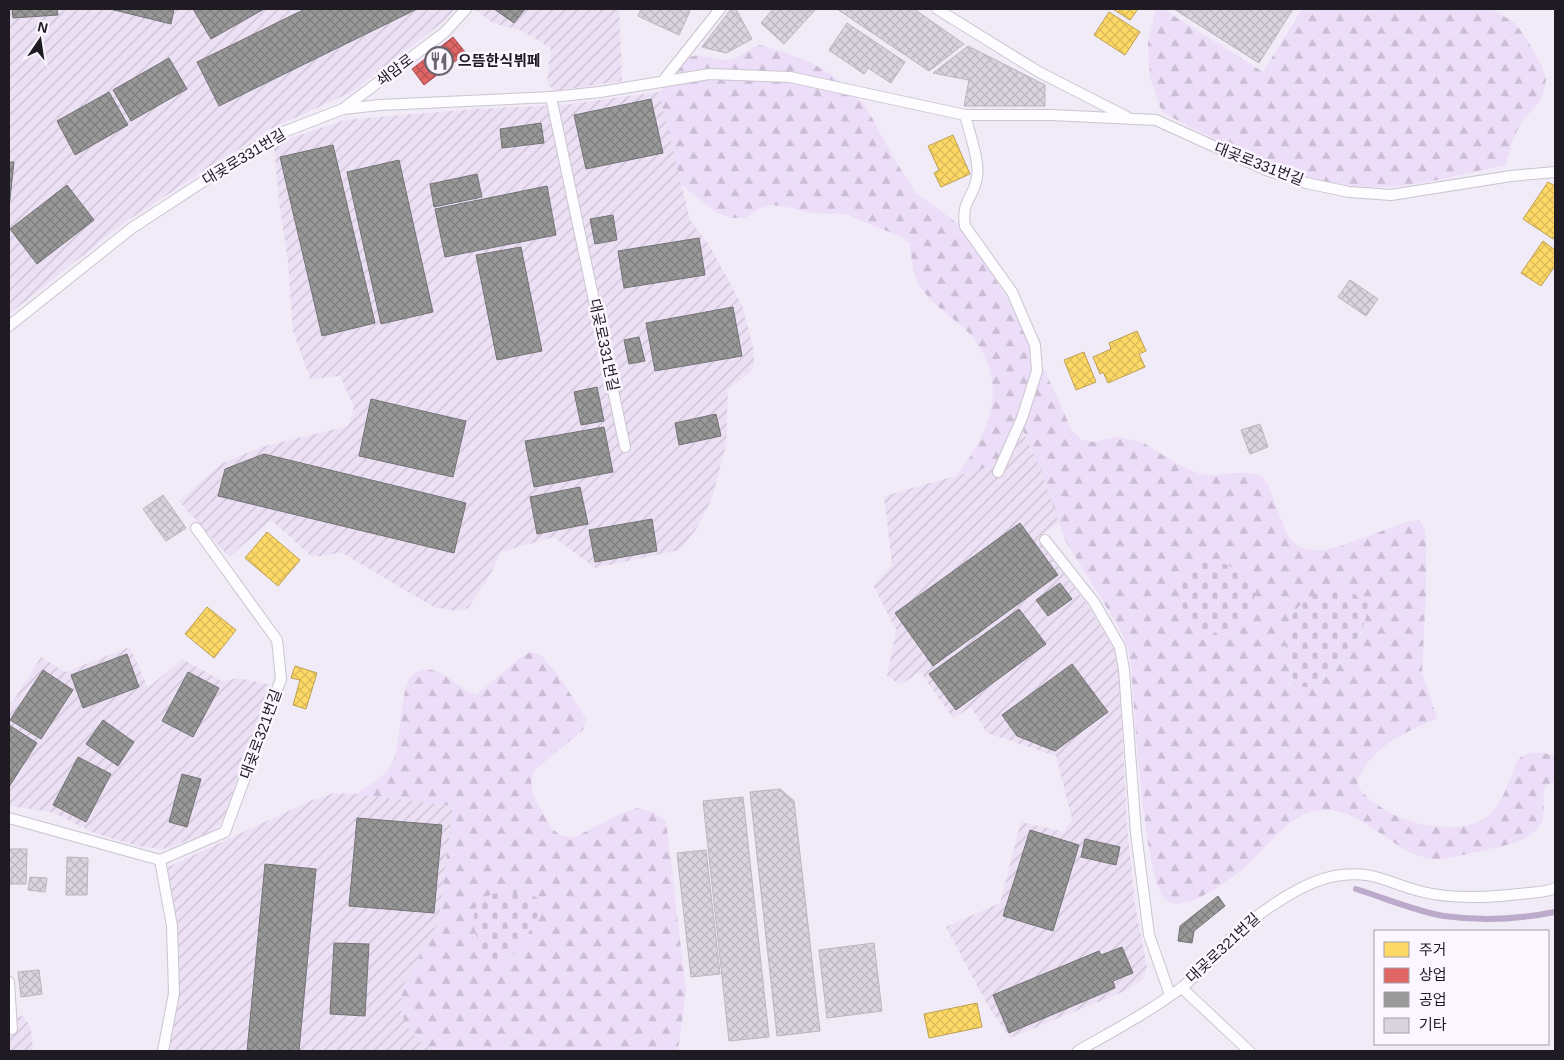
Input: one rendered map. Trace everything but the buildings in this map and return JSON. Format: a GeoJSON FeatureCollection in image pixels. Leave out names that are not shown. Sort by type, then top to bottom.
{"type":"FeatureCollection","features":[{"type":"Feature","properties":{"kind":"lane","name":"쇄암로"},"geometry":{"type":"LineString","coordinates":[[343,109],[444,32],[466,9]]}},
{"type":"Feature","properties":{"kind":"lane"},"geometry":{"type":"LineString","coordinates":[[662,82],[720,9]]}},
{"type":"Feature","properties":{"kind":"lane"},"geometry":{"type":"LineString","coordinates":[[937,9],[1039,72],[1130,119]]}},
{"type":"Feature","properties":{"kind":"lane","name":"대곶로331번길"},"geometry":{"type":"LineString","coordinates":[[9,326],[132,228],[273,136],[343,109],[380,105],[551,97],[600,92],[708,74],[790,76],[965,115],[1051,115],[1156,120],[1266,170],[1306,183],[1349,192],[1391,195],[1511,176],[1555,172]]}},
{"type":"Feature","properties":{"kind":"lane","name":"대곶로331번길"},"geometry":{"type":"LineString","coordinates":[[551,97],[625,447]]}},
{"type":"Feature","properties":{"kind":"lane"},"geometry":{"type":"LineString","coordinates":[[965,115],[978,167],[977,178],[965,205],[965,226],[1012,292],[1036,345],[1038,371],[1022,418],[998,472]]}},
{"type":"Feature","properties":{"kind":"lane","name":"대곶로321번길"},"geometry":{"type":"LineString","coordinates":[[160,860],[225,832],[281,679],[277,640],[196,528]]}},
{"type":"Feature","properties":{"kind":"lane"},"geometry":{"type":"LineString","coordinates":[[1044,540],[1094,602],[1120,648],[1124,670],[1136,833],[1149,935],[1170,995]]}},
{"type":"Feature","properties":{"kind":"lane"},"geometry":{"type":"LineString","coordinates":[[9,818],[160,860],[172,926],[174,993],[163,1051]]}},
{"type":"Feature","properties":{"kind":"lane","name":"대곶로321번길"},"geometry":{"type":"LineString","coordinates":[[1078,1051],[1182,988],[1226,942],[1266,908],[1308,886],[1334,876],[1360,873],[1387,879],[1424,892],[1455,896],[1505,896],[1555,888]]}},
{"type":"Feature","properties":{"kind":"lane"},"geometry":{"type":"LineString","coordinates":[[9,982],[12,1028]]}},
{"type":"Feature","properties":{"kind":"lane"},"geometry":{"type":"LineString","coordinates":[[1182,988],[1249,1051]]}},
{"type":"Feature","properties":{"kind":"shaded area"},"geometry":{"type":"Polygon","coordinates":[[[9,9],[456,9],[443,22],[350,93],[268,130],[125,222],[9,314],[9,9]]]}},
{"type":"Feature","properties":{"kind":"shaded area"},"geometry":{"type":"Polygon","coordinates":[[[474,9],[619,9],[622,81],[554,91],[547,82],[551,48],[520,30],[493,23],[474,9]]]}},
{"type":"Feature","properties":{"kind":"shaded area"},"geometry":{"type":"Polygon","coordinates":[[[659,92],[690,220],[709,245],[742,305],[754,351],[754,367],[747,375],[728,389],[726,445],[712,498],[697,528],[680,550],[595,568],[554,537],[501,552],[488,579],[468,608],[456,611],[434,607],[342,553],[312,557],[271,520],[229,557],[179,501],[221,464],[261,447],[348,426],[354,407],[340,376],[310,379],[293,331],[288,262],[279,202],[274,144],[345,120],[475,109],[563,105],[659,92]]]}},
{"type":"Feature","properties":{"kind":"shaded area"},"geometry":{"type":"Polygon","coordinates":[[[1019,424],[1039,465],[1059,522],[1037,539],[1089,607],[1114,649],[1119,674],[1127,825],[1135,905],[1147,967],[1143,979],[1125,991],[1010,1038],[988,1006],[946,927],[1000,903],[1021,822],[1064,832],[1072,819],[1056,756],[987,733],[971,707],[953,718],[920,672],[900,685],[887,676],[896,630],[873,585],[892,565],[884,496],[1002,463],[1019,424]]]}},
{"type":"Feature","properties":{"kind":"shaded area"},"geometry":{"type":"Polygon","coordinates":[[[130,647],[148,688],[182,659],[222,681],[239,678],[271,685],[220,824],[212,831],[163,849],[138,846],[94,833],[52,812],[9,806],[9,702],[12,703],[41,657],[65,672],[130,647]]]}},
{"type":"Feature","properties":{"kind":"shaded area"},"geometry":{"type":"Polygon","coordinates":[[[334,793],[453,805],[439,921],[405,983],[419,1041],[438,1051],[169,1051],[179,995],[177,926],[166,868],[312,800],[334,793]]]}},
{"type":"Feature","properties":{"kind":"shaded area"},"geometry":{"type":"Polygon","coordinates":[[[24,1016],[31,1029],[33,1051],[9,1051],[9,1018],[24,1016]]]}},
{"type":"Feature","properties":{"kind":"green space"},"geometry":{"type":"Polygon","coordinates":[[[1156,9],[1163,9],[1263,72],[1302,9],[1492,9],[1515,23],[1542,66],[1546,80],[1543,94],[1537,105],[1523,120],[1514,137],[1505,165],[1438,180],[1404,185],[1370,187],[1343,185],[1290,171],[1263,161],[1236,150],[1162,112],[1150,78],[1148,43],[1156,9]]]}},
{"type":"Feature","properties":{"kind":"green space"},"geometry":{"type":"Polygon","coordinates":[[[760,45],[781,51],[810,62],[834,76],[865,105],[893,157],[915,192],[958,224],[1007,297],[1053,388],[1072,431],[1082,440],[1094,442],[1115,437],[1142,442],[1179,465],[1200,474],[1249,473],[1261,476],[1268,485],[1290,539],[1299,547],[1310,550],[1326,550],[1341,546],[1407,522],[1419,520],[1424,527],[1426,539],[1426,591],[1422,673],[1437,718],[1396,738],[1378,752],[1359,776],[1359,787],[1374,803],[1398,817],[1427,825],[1458,827],[1484,819],[1494,810],[1502,797],[1517,762],[1523,756],[1531,753],[1555,755],[1555,781],[1545,786],[1543,816],[1535,831],[1511,844],[1453,857],[1433,859],[1419,856],[1406,850],[1351,816],[1336,811],[1321,810],[1309,813],[1288,824],[1253,860],[1217,888],[1194,900],[1183,903],[1173,903],[1165,899],[1158,885],[1151,860],[1146,827],[1128,649],[1121,631],[1065,540],[1039,465],[1020,424],[1002,463],[956,476],[969,459],[987,424],[992,406],[993,387],[989,369],[981,350],[968,332],[927,296],[917,281],[911,258],[910,243],[899,236],[845,214],[812,213],[772,205],[759,209],[745,218],[730,218],[714,211],[681,184],[659,92],[690,57],[705,56],[719,60],[728,60],[737,58],[760,45]],[[1363,631],[1285,640],[1291,676],[1319,681],[1339,664],[1363,631]]]}},
{"type":"Feature","properties":{"kind":"green space"},"geometry":{"type":"Polygon","coordinates":[[[1200,559],[1232,567],[1244,576],[1256,590],[1251,606],[1242,621],[1236,627],[1221,634],[1200,634],[1187,621],[1184,612],[1181,591],[1182,581],[1190,565],[1200,559]]]}},
{"type":"Feature","properties":{"kind":"green space"},"geometry":{"type":"Polygon","coordinates":[[[1333,589],[1347,590],[1368,602],[1364,623],[1355,642],[1335,667],[1311,686],[1297,686],[1290,670],[1287,653],[1286,640],[1290,619],[1302,603],[1311,597],[1333,589]]]}},
{"type":"Feature","properties":{"kind":"green space"},"geometry":{"type":"Polygon","coordinates":[[[530,652],[542,656],[561,679],[586,719],[583,730],[535,770],[531,781],[533,796],[552,829],[562,836],[573,838],[637,808],[653,812],[666,821],[686,991],[678,1051],[438,1051],[419,1041],[407,1027],[401,1011],[401,998],[405,983],[439,921],[453,806],[357,794],[381,776],[392,764],[398,743],[405,691],[408,681],[413,674],[425,669],[433,670],[476,695],[520,658],[530,652]],[[525,893],[489,895],[509,960],[529,931],[541,910],[525,893]]]}},
{"type":"Feature","properties":{"kind":"green space"},"geometry":{"type":"Polygon","coordinates":[[[525,893],[538,898],[541,910],[518,948],[499,966],[489,960],[476,935],[474,915],[476,907],[481,900],[490,895],[525,893]]]}},
{"type":"Feature","properties":{"kind":"waterway"},"geometry":{"type":"LineString","coordinates":[[1356,889],[1411,908],[1444,916],[1500,919],[1555,912]]}},
{"type":"Feature","properties":{"kind":"place","name":"으뜸한식뷔페"},"geometry":{"type":"Point","coordinates":[439,61]}}]}
